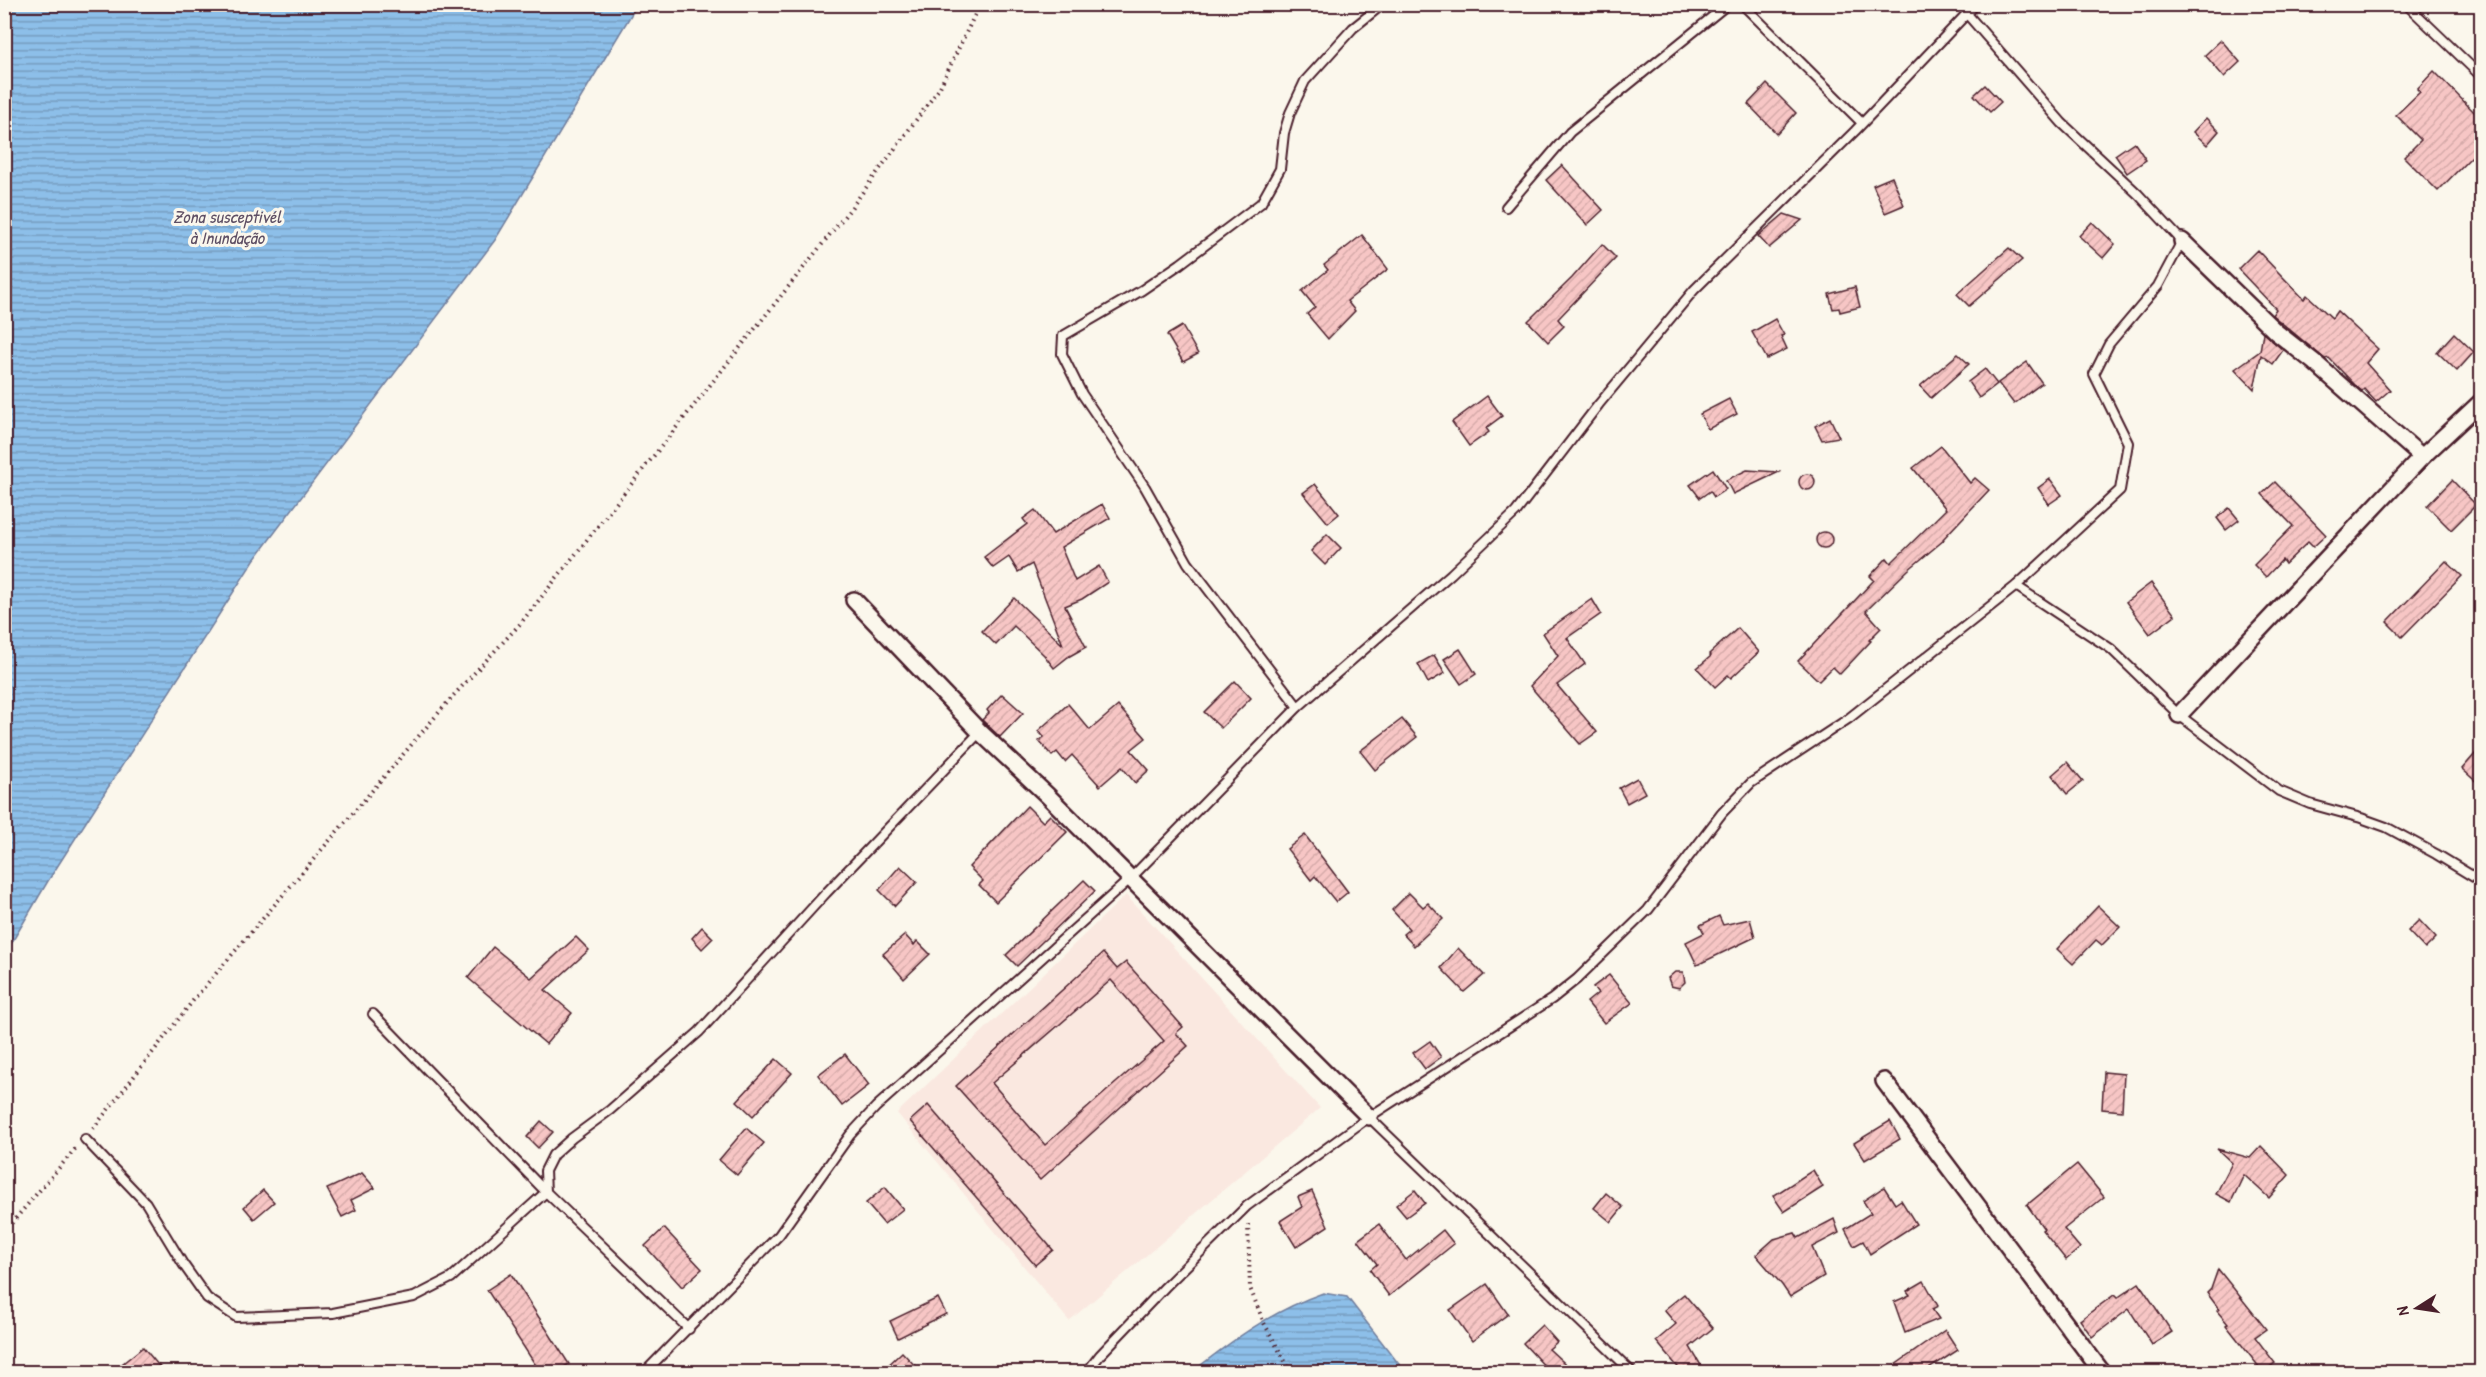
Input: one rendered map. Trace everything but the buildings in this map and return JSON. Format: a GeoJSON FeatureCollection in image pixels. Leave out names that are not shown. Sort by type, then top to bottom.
{"type":"FeatureCollection","features":[{"type":"Feature","properties":{"kind":"street"},"geometry":{"type":"LineString","coordinates":[[2182,241],[2276,332],[2314,362],[2422,457]]}},
{"type":"Feature","properties":{"kind":"street"},"geometry":{"type":"LineString","coordinates":[[2180,715],[2422,457],[2481,401]]}},
{"type":"Feature","properties":{"kind":"street"},"geometry":{"type":"LineString","coordinates":[[854,600],[980,732],[1047,795],[1369,1117]]}},
{"type":"Feature","properties":{"kind":"street"},"geometry":{"type":"LineString","coordinates":[[1884,1081],[2102,1372]]}},
{"type":"Feature","properties":{"kind":"lane"},"geometry":{"type":"LineString","coordinates":[[1298,707],[1188,563],[1145,487],[1082,394],[1062,354],[1064,336],[1151,284],[1261,202],[1280,169],[1284,133],[1290,113],[1305,81],[1353,28],[1383,4]]}},
{"type":"Feature","properties":{"kind":"lane"},"geometry":{"type":"LineString","coordinates":[[1506,207],[1570,132],[1728,4]]}},
{"type":"Feature","properties":{"kind":"lane"},"geometry":{"type":"LineString","coordinates":[[1743,4],[1862,123]]}},
{"type":"Feature","properties":{"kind":"lane"},"geometry":{"type":"LineString","coordinates":[[645,1372],[779,1235],[850,1135],[876,1107],[1130,879],[1298,707],[1451,574],[1516,512],[1599,404],[1694,290],[1862,123],[1976,4]]}},
{"type":"Feature","properties":{"kind":"lane"},"geometry":{"type":"LineString","coordinates":[[2406,4],[2481,77]]}},
{"type":"Feature","properties":{"kind":"lane"},"geometry":{"type":"LineString","coordinates":[[1087,1372],[1100,1355],[1165,1287],[1247,1206],[1369,1117],[1552,999],[1577,979],[1648,910],[1722,813],[1751,783],[1848,719],[2016,586],[2120,490],[2127,443],[2094,374],[2109,344],[2158,286],[2182,241],[2138,194],[2062,123],[1967,14]]}},
{"type":"Feature","properties":{"kind":"lane"},"geometry":{"type":"LineString","coordinates":[[2016,586],[2111,649],[2180,715],[2279,791],[2310,804],[2386,827],[2481,882]]}},
{"type":"Feature","properties":{"kind":"lane"},"geometry":{"type":"LineString","coordinates":[[546,1192],[545,1171],[554,1155],[572,1138],[610,1110],[699,1032],[826,893],[980,732]]}},
{"type":"Feature","properties":{"kind":"lane"},"geometry":{"type":"LineString","coordinates":[[372,1014],[546,1192],[689,1329]]}},
{"type":"Feature","properties":{"kind":"lane"},"geometry":{"type":"LineString","coordinates":[[1369,1117],[1632,1372]]}},
{"type":"Feature","properties":{"kind":"lane"},"geometry":{"type":"LineString","coordinates":[[85,1139],[146,1203],[183,1264],[207,1298],[236,1317],[333,1313],[414,1297],[451,1278],[546,1192]]}},
{"type":"Feature","properties":{"kind":"lane"},"geometry":{"type":"LineString","coordinates":[[4,1367],[7,1372]]}},
{"type":"Feature","properties":{"kind":"path"},"geometry":{"type":"LineString","coordinates":[[4,1232],[85,1139],[195,998],[453,696],[520,624],[851,208],[939,89],[980,4]]}},
{"type":"Feature","properties":{"kind":"path"},"geometry":{"type":"LineString","coordinates":[[1247,1206],[1250,1288],[1264,1323],[1291,1372]]}},
{"type":"Feature","properties":{"kind":"shaded area"},"geometry":{"type":"Polygon","coordinates":[[[1126,895],[1320,1108],[1069,1321],[897,1113],[1126,895]]]}},
{"type":"Feature","properties":{"kind":"water","name":"Zona susceptivél à Inundação"},"geometry":{"type":"Polygon","coordinates":[[[5,4],[637,5],[495,240],[254,560],[48,881],[5,954],[5,4]]]}},
{"type":"Feature","properties":{"kind":"water"},"geometry":{"type":"Polygon","coordinates":[[[1323,1293],[1347,1297],[1405,1372],[1192,1372],[1270,1317],[1323,1293]]]}}]}
